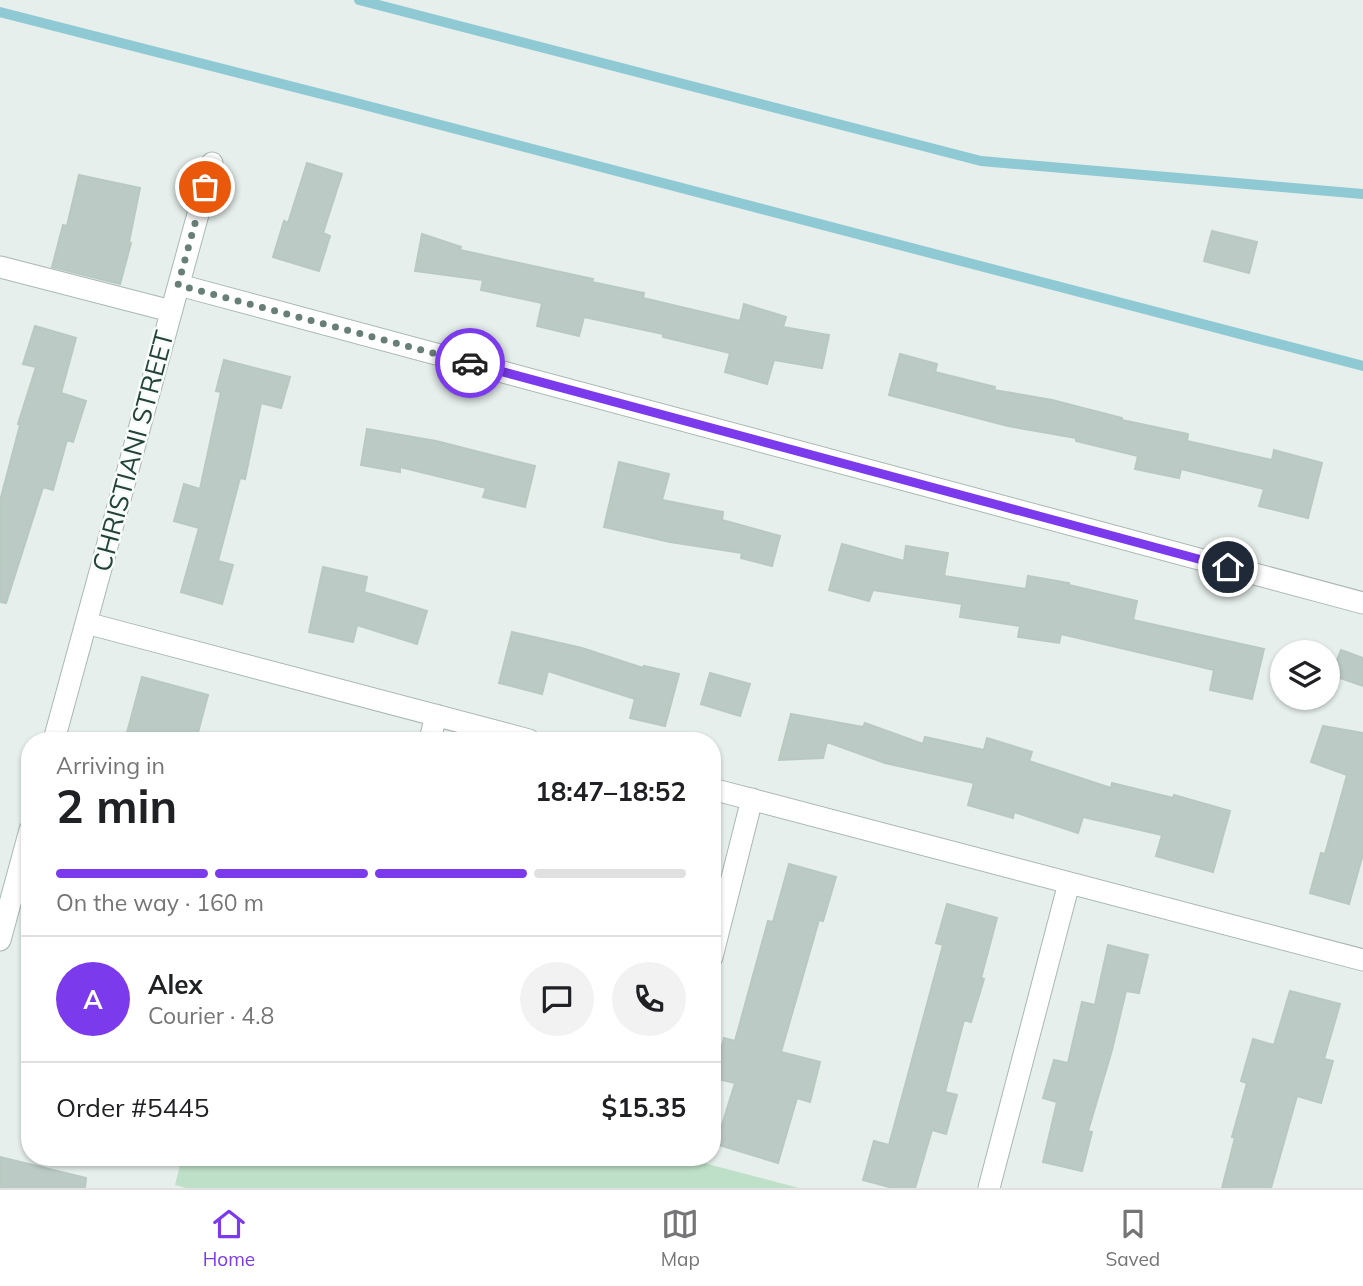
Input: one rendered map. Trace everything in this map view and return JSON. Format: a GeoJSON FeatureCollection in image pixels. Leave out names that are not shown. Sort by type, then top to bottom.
{"type":"FeatureCollection","features":[{"type":"Feature","properties":{"kind":"street","name":"CHRISTIANI STREET"},"geometry":{"type":"LineString","coordinates":[[56,732],[212,163]]}},
{"type":"Feature","properties":{"kind":"street"},"geometry":{"type":"LineString","coordinates":[[0,267],[172,311]]}},
{"type":"Feature","properties":{"kind":"street"},"geometry":{"type":"LineString","coordinates":[[178,285],[1363,603]]}},
{"type":"Feature","properties":{"kind":"street"},"geometry":{"type":"LineString","coordinates":[[86,623],[499,732]]}},
{"type":"Feature","properties":{"kind":"street"},"geometry":{"type":"LineString","coordinates":[[432,732],[436,715]]}},
{"type":"Feature","properties":{"kind":"street"},"geometry":{"type":"LineString","coordinates":[[721,791],[1363,960]]}},
{"type":"Feature","properties":{"kind":"street"},"geometry":{"type":"LineString","coordinates":[[721,921],[752,799]]}},
{"type":"Feature","properties":{"kind":"street"},"geometry":{"type":"LineString","coordinates":[[0,940],[21,863]]}},
{"type":"Feature","properties":{"kind":"street"},"geometry":{"type":"LineString","coordinates":[[989,1188],[1069,883]]}},
{"type":"Feature","properties":{"kind":"green space"},"geometry":{"type":"Polygon","coordinates":[[[180,1166],[715,1166],[799,1188],[186,1188],[175,1185],[180,1166]]]}},
{"type":"Feature","properties":{"kind":"building"},"geometry":{"type":"Polygon","coordinates":[[[307,163],[342,174],[323,233],[330,236],[319,271],[273,257],[284,221],[288,223],[307,163]]]}},
{"type":"Feature","properties":{"kind":"building"},"geometry":{"type":"Polygon","coordinates":[[[79,175],[140,188],[129,242],[131,243],[120,284],[52,267],[63,225],[67,226],[79,175]]]}},
{"type":"Feature","properties":{"kind":"building"},"geometry":{"type":"Polygon","coordinates":[[[1212,231],[1257,242],[1249,273],[1204,261],[1212,231]]]}},
{"type":"Feature","properties":{"kind":"building"},"geometry":{"type":"Polygon","coordinates":[[[422,234],[461,247],[460,250],[593,279],[592,282],[644,293],[643,298],[740,321],[744,304],[786,317],[783,327],[829,335],[822,368],[774,360],[767,384],[725,372],[730,353],[663,337],[663,334],[584,317],[579,336],[537,326],[542,303],[481,290],[483,280],[415,271],[422,234]]]}},
{"type":"Feature","properties":{"kind":"building"},"geometry":{"type":"Polygon","coordinates":[[[35,326],[76,338],[61,393],[86,401],[73,442],[67,440],[53,490],[43,487],[6,603],[0,602],[0,501],[20,425],[18,424],[36,367],[23,364],[35,326]]]}},
{"type":"Feature","properties":{"kind":"building"},"geometry":{"type":"Polygon","coordinates":[[[900,354],[937,364],[935,372],[995,387],[994,390],[1052,400],[1122,420],[1188,434],[1187,441],[1272,460],[1274,450],[1322,463],[1308,518],[1259,506],[1264,489],[1181,469],[1179,478],[1135,469],[1138,456],[1076,441],[1076,438],[1008,426],[889,395],[900,354]]]}},
{"type":"Feature","properties":{"kind":"building"},"geometry":{"type":"Polygon","coordinates":[[[224,360],[290,377],[281,408],[261,403],[245,479],[240,478],[218,561],[233,565],[222,604],[181,592],[199,528],[174,521],[184,484],[200,489],[221,392],[216,391],[224,360]]]}},
{"type":"Feature","properties":{"kind":"building"},"geometry":{"type":"Polygon","coordinates":[[[367,429],[436,441],[535,466],[525,507],[483,497],[486,488],[400,467],[400,472],[361,465],[367,429]]]}},
{"type":"Feature","properties":{"kind":"building"},"geometry":{"type":"Polygon","coordinates":[[[619,462],[669,474],[662,500],[723,512],[722,520],[780,536],[772,566],[741,558],[742,553],[670,542],[604,527],[619,462]]]}},
{"type":"Feature","properties":{"kind":"building"},"geometry":{"type":"Polygon","coordinates":[[[842,544],[904,561],[906,546],[948,553],[944,576],[1026,589],[1028,576],[1069,583],[1137,601],[1133,620],[1264,649],[1252,699],[1210,690],[1214,670],[1061,634],[1059,643],[1018,637],[1020,626],[960,617],[962,604],[873,590],[869,601],[829,590],[842,544]]]}},
{"type":"Feature","properties":{"kind":"building"},"geometry":{"type":"Polygon","coordinates":[[[323,567],[367,577],[364,592],[427,611],[417,644],[357,625],[353,642],[309,632],[323,567]]]}},
{"type":"Feature","properties":{"kind":"building"},"geometry":{"type":"Polygon","coordinates":[[[512,632],[582,648],[643,668],[644,666],[679,674],[665,726],[630,718],[635,699],[548,671],[542,694],[499,683],[512,632]]]}},
{"type":"Feature","properties":{"kind":"building"},"geometry":{"type":"Polygon","coordinates":[[[1341,650],[1363,658],[1363,686],[1340,678],[1341,650]]]}},
{"type":"Feature","properties":{"kind":"building"},"geometry":{"type":"Polygon","coordinates":[[[710,673],[750,684],[740,716],[701,704],[710,673]]]}},
{"type":"Feature","properties":{"kind":"building"},"geometry":{"type":"Polygon","coordinates":[[[142,677],[208,695],[198,732],[127,732],[142,677]]]}},
{"type":"Feature","properties":{"kind":"building"},"geometry":{"type":"Polygon","coordinates":[[[791,714],[863,727],[865,723],[923,744],[925,737],[984,750],[987,738],[1032,752],[1029,761],[1111,788],[1112,783],[1173,798],[1174,795],[1230,811],[1213,872],[1156,856],[1162,835],[1083,817],[1078,833],[1014,812],[1013,818],[968,805],[974,783],[885,763],[827,742],[823,758],[779,760],[791,714]]]}},
{"type":"Feature","properties":{"kind":"building"},"geometry":{"type":"Polygon","coordinates":[[[1323,726],[1363,733],[1363,854],[1349,904],[1310,893],[1321,853],[1325,854],[1347,775],[1311,762],[1323,726]]]}},
{"type":"Feature","properties":{"kind":"building"},"geometry":{"type":"Polygon","coordinates":[[[789,864],[836,877],[823,921],[819,920],[781,1052],[820,1062],[810,1102],[797,1098],[778,1163],[721,1146],[721,1128],[735,1083],[721,1080],[721,1050],[724,1038],[735,1041],[768,921],[773,922],[789,864]]]}},
{"type":"Feature","properties":{"kind":"building"},"geometry":{"type":"Polygon","coordinates":[[[947,904],[997,918],[981,978],[984,979],[971,1022],[964,1020],[945,1092],[957,1095],[946,1134],[932,1130],[915,1188],[893,1188],[863,1180],[874,1141],[889,1145],[943,945],[936,943],[947,904]]]}},
{"type":"Feature","properties":{"kind":"building"},"geometry":{"type":"Polygon","coordinates":[[[1108,945],[1148,955],[1139,993],[1126,991],[1088,1131],[1092,1132],[1082,1171],[1043,1162],[1057,1102],[1043,1098],[1054,1060],[1068,1063],[1082,1002],[1095,1005],[1108,945]]]}},
{"type":"Feature","properties":{"kind":"building"},"geometry":{"type":"Polygon","coordinates":[[[1290,991],[1340,1004],[1324,1059],[1333,1061],[1321,1103],[1297,1096],[1271,1188],[1222,1188],[1247,1083],[1241,1081],[1253,1039],[1274,1045],[1290,991]]]}},
{"type":"Feature","properties":{"kind":"building"},"geometry":{"type":"Polygon","coordinates":[[[0,1157],[21,1162],[21,1166],[37,1166],[86,1178],[85,1188],[0,1188],[0,1157]]]}},
{"type":"Feature","properties":{"kind":"waterway"},"geometry":{"type":"LineString","coordinates":[[359,0],[981,161],[1363,194]]}},
{"type":"Feature","properties":{"kind":"waterway"},"geometry":{"type":"LineString","coordinates":[[0,12],[1363,366]]}},
{"type":"Feature","properties":{"kind":"way so far"},"geometry":{"type":"LineString","coordinates":[[205,187],[178,285],[470,363]]}},
{"type":"Feature","properties":{"kind":"route"},"geometry":{"type":"LineString","coordinates":[[470,363],[1228,567]]}}]}
